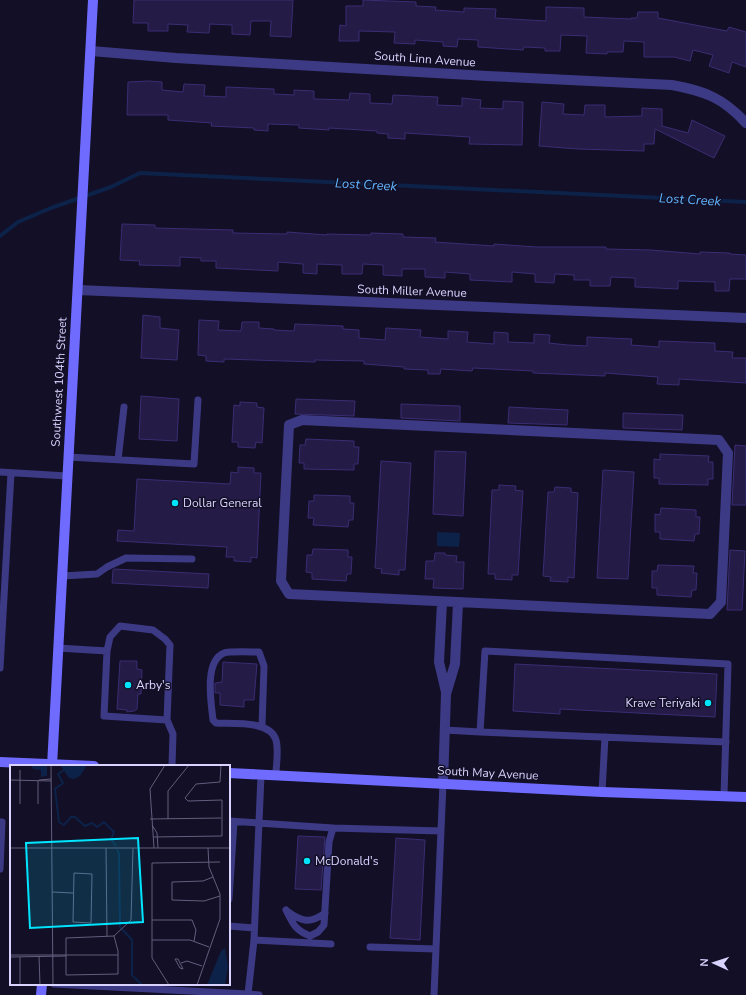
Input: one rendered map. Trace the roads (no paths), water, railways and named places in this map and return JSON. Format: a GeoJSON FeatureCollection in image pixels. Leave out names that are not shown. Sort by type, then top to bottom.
{"type":"FeatureCollection","features":[{"type":"Feature","properties":{"kind":"main road","name":"Southwest 104th Street"},"geometry":{"type":"LineString","coordinates":[[52,765],[93,0]]}},
{"type":"Feature","properties":{"kind":"main road"},"geometry":{"type":"LineString","coordinates":[[0,762],[52,765]]}},
{"type":"Feature","properties":{"kind":"main road","name":"South May Avenue"},"geometry":{"type":"LineString","coordinates":[[230,773],[602,792],[746,797]]}},
{"type":"Feature","properties":{"kind":"main road"},"geometry":{"type":"LineString","coordinates":[[41,995],[42,985]]}},
{"type":"Feature","properties":{"kind":"street","name":"South Linn Avenue"},"geometry":{"type":"LineString","coordinates":[[91,52],[487,76],[672,85],[701,92],[724,103],[746,123]]}},
{"type":"Feature","properties":{"kind":"street","name":"South Miller Avenue"},"geometry":{"type":"LineString","coordinates":[[78,290],[746,318]]}},
{"type":"Feature","properties":{"kind":"street"},"geometry":{"type":"LineString","coordinates":[[302,420],[719,440],[728,453],[721,602],[710,614],[442,602],[289,594],[282,582],[289,426],[302,420]]}},
{"type":"Feature","properties":{"kind":"street"},"geometry":{"type":"LineString","coordinates":[[442,602],[439,662],[446,694]]}},
{"type":"Feature","properties":{"kind":"street"},"geometry":{"type":"LineString","coordinates":[[443,783],[446,694],[455,664],[458,603]]}},
{"type":"Feature","properties":{"kind":"lane"},"geometry":{"type":"LineString","coordinates":[[68,457],[194,464],[198,400]]}},
{"type":"Feature","properties":{"kind":"lane"},"geometry":{"type":"LineString","coordinates":[[118,460],[124,407]]}},
{"type":"Feature","properties":{"kind":"lane"},"geometry":{"type":"LineString","coordinates":[[0,472],[67,476]]}},
{"type":"Feature","properties":{"kind":"lane"},"geometry":{"type":"LineString","coordinates":[[0,668],[11,473]]}},
{"type":"Feature","properties":{"kind":"lane"},"geometry":{"type":"LineString","coordinates":[[62,576],[97,574],[107,567],[126,558],[192,559]]}},
{"type":"Feature","properties":{"kind":"lane"},"geometry":{"type":"LineString","coordinates":[[166,720],[104,716],[106,651],[110,637],[120,626],[153,630],[170,645],[166,720],[173,734],[172,765]]}},
{"type":"Feature","properties":{"kind":"lane"},"geometry":{"type":"LineString","coordinates":[[58,648],[106,651]]}},
{"type":"Feature","properties":{"kind":"lane"},"geometry":{"type":"LineString","coordinates":[[480,732],[485,651],[728,664],[724,796]]}},
{"type":"Feature","properties":{"kind":"lane"},"geometry":{"type":"LineString","coordinates":[[262,726],[264,666],[258,652],[225,652],[217,658],[210,682],[212,720],[216,723],[262,726],[271,732],[276,739],[277,746],[276,775]]}},
{"type":"Feature","properties":{"kind":"lane"},"geometry":{"type":"LineString","coordinates":[[444,730],[726,742]]}},
{"type":"Feature","properties":{"kind":"lane"},"geometry":{"type":"LineString","coordinates":[[602,792],[605,737]]}},
{"type":"Feature","properties":{"kind":"lane"},"geometry":{"type":"LineString","coordinates":[[248,994],[254,940],[261,774]]}},
{"type":"Feature","properties":{"kind":"lane"},"geometry":{"type":"LineString","coordinates":[[434,995],[443,783]]}},
{"type":"Feature","properties":{"kind":"lane"},"geometry":{"type":"LineString","coordinates":[[230,873],[232,821],[333,830],[441,832]]}},
{"type":"Feature","properties":{"kind":"lane"},"geometry":{"type":"LineString","coordinates":[[0,822],[2,822],[0,869]]}},
{"type":"Feature","properties":{"kind":"lane"},"geometry":{"type":"LineString","coordinates":[[325,913],[318,918],[308,920],[298,919],[286,910],[295,928],[310,936],[318,932],[324,925],[325,913],[329,842],[333,830]]}},
{"type":"Feature","properties":{"kind":"lane"},"geometry":{"type":"LineString","coordinates":[[230,926],[254,928]]}},
{"type":"Feature","properties":{"kind":"lane"},"geometry":{"type":"LineString","coordinates":[[254,940],[331,944]]}},
{"type":"Feature","properties":{"kind":"lane"},"geometry":{"type":"LineString","coordinates":[[370,946],[436,949]]}},
{"type":"Feature","properties":{"kind":"lane"},"geometry":{"type":"LineString","coordinates":[[88,985],[259,995]]}},
{"type":"Feature","properties":{"kind":"water"},"geometry":{"type":"Polygon","coordinates":[[[437,532],[460,533],[459,547],[437,546],[437,532]]]}},
{"type":"Feature","properties":{"kind":"waterway","name":"Lost Creek"},"geometry":{"type":"LineString","coordinates":[[0,236],[18,222],[51,208],[111,187],[140,173],[746,202]]}},
{"type":"Feature","properties":{"kind":"place","name":"Dollar General"},"geometry":{"type":"Point","coordinates":[175,503]}},
{"type":"Feature","properties":{"kind":"place","name":"Arby's"},"geometry":{"type":"Point","coordinates":[128,685]}},
{"type":"Feature","properties":{"kind":"place","name":"Krave Teriyaki"},"geometry":{"type":"Point","coordinates":[708,703]}},
{"type":"Feature","properties":{"kind":"place","name":"McDonald's"},"geometry":{"type":"Point","coordinates":[307,861]}}]}
